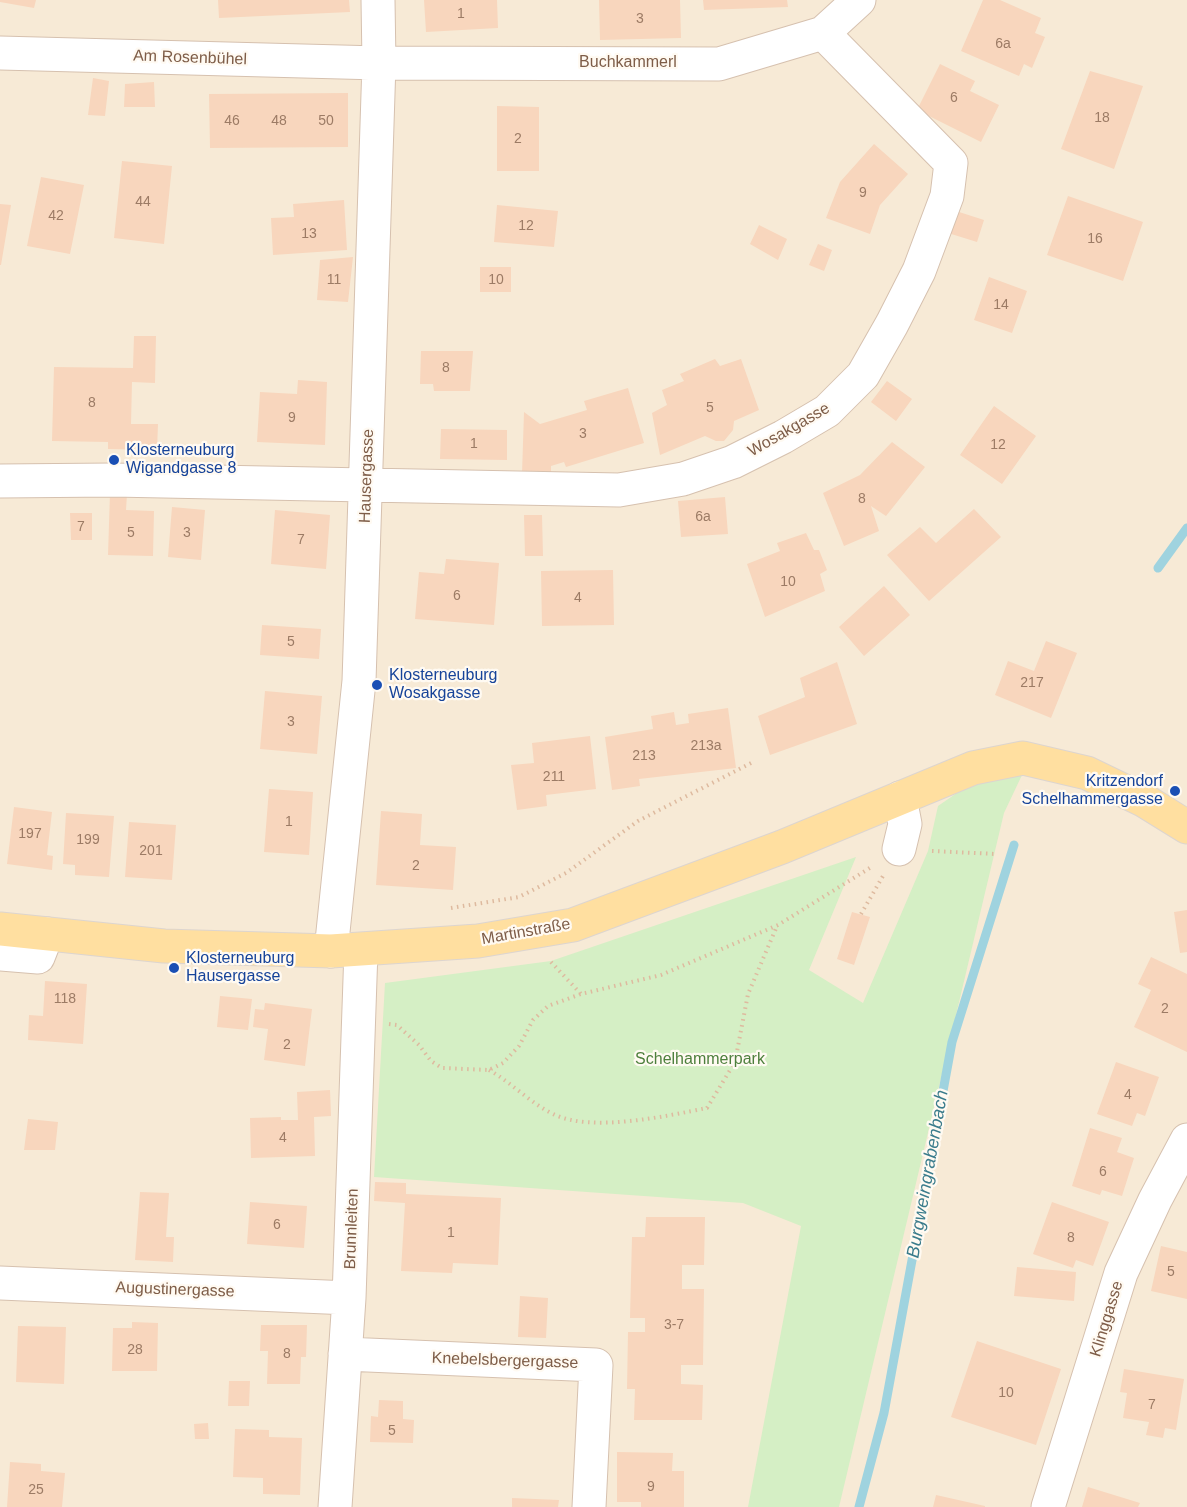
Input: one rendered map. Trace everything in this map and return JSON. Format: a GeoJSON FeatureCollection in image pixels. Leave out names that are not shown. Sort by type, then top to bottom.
{"type":"FeatureCollection","features":[{"type":"Feature","properties":{"kind":"main road","name":"Martinstraße"},"geometry":{"type":"LineString","coordinates":[[0,929],[164,946],[346,950],[478,942],[573,925],[782,847],[973,768],[1023,758],[1087,772],[1145,801],[1187,827]]}},
{"type":"Feature","properties":{"kind":"street","name":"Hausergasse"},"geometry":{"type":"LineString","coordinates":[[346,950],[366,486],[379,63],[378,0]]}},
{"type":"Feature","properties":{"kind":"street","name":"Buchkammerl"},"geometry":{"type":"LineString","coordinates":[[379,63],[719,64],[824,33],[859,0]]}},
{"type":"Feature","properties":{"kind":"street","name":"Wosakgasse"},"geometry":{"type":"LineString","coordinates":[[366,486],[619,490],[683,479],[733,462],[783,437],[827,411],[863,375],[919,271],[947,196],[951,163],[824,33]]}},
{"type":"Feature","properties":{"kind":"street","name":"Am Rosenbühel"},"geometry":{"type":"LineString","coordinates":[[0,53],[379,63]]}},
{"type":"Feature","properties":{"kind":"street"},"geometry":{"type":"LineString","coordinates":[[0,481],[113,480],[366,486]]}},
{"type":"Feature","properties":{"kind":"street"},"geometry":{"type":"LineString","coordinates":[[900,798],[905,825],[914,850]]}},
{"type":"Feature","properties":{"kind":"street"},"geometry":{"type":"LineString","coordinates":[[0,954],[38,957],[47,934]]}},
{"type":"Feature","properties":{"kind":"street","name":"Brunnleiten"},"geometry":{"type":"LineString","coordinates":[[335,1507],[349,1298],[359,1020],[346,950]]}},
{"type":"Feature","properties":{"kind":"street","name":"Klinggasse"},"geometry":{"type":"LineString","coordinates":[[1048,1507],[1121,1273],[1155,1200],[1187,1140]]}},
{"type":"Feature","properties":{"kind":"street","name":"Augustinergasse"},"geometry":{"type":"LineString","coordinates":[[0,1283],[349,1298]]}},
{"type":"Feature","properties":{"kind":"street","name":"Knebelsbergergasse"},"geometry":{"type":"LineString","coordinates":[[345,1354],[596,1365],[589,1507]]}},
{"type":"Feature","properties":{"kind":"path"},"geometry":{"type":"LineString","coordinates":[[451,908],[519,897],[566,873],[638,821],[753,762]]}},
{"type":"Feature","properties":{"kind":"path"},"geometry":{"type":"LineString","coordinates":[[861,914],[914,850]]}},
{"type":"Feature","properties":{"kind":"path"},"geometry":{"type":"LineString","coordinates":[[489,1070],[503,1063],[519,1046],[533,1020],[548,1006],[581,994],[661,975],[778,925],[914,850],[996,854]]}},
{"type":"Feature","properties":{"kind":"path"},"geometry":{"type":"LineString","coordinates":[[359,1020],[398,1025],[419,1045],[431,1061],[442,1068],[489,1070],[503,1078],[534,1104],[556,1115],[578,1122],[604,1122],[707,1108],[735,1062],[748,993],[778,925]]}},
{"type":"Feature","properties":{"kind":"shaded area"},"geometry":{"type":"Polygon","coordinates":[[[0,0],[1187,0],[1187,1507],[0,1507],[0,0]]]}},
{"type":"Feature","properties":{"kind":"green space","name":"Schelhammerpark"},"geometry":{"type":"Polygon","coordinates":[[[1022,775],[1004,813],[839,1507],[748,1507],[801,1226],[743,1203],[374,1177],[385,983],[551,961],[856,857],[809,970],[863,1003],[928,851],[938,806],[970,784],[1022,775]]]}},
{"type":"Feature","properties":{"kind":"building"},"geometry":{"type":"Polygon","coordinates":[[[0,0],[36,0],[34,8],[0,2],[0,0]]]}},
{"type":"Feature","properties":{"kind":"building"},"geometry":{"type":"Polygon","coordinates":[[[218,0],[349,0],[350,12],[219,18],[218,0]]]}},
{"type":"Feature","properties":{"kind":"building"},"geometry":{"type":"Polygon","coordinates":[[[424,0],[497,0],[498,28],[426,32],[424,0]]]}},
{"type":"Feature","properties":{"kind":"building"},"geometry":{"type":"Polygon","coordinates":[[[599,0],[680,0],[681,38],[600,40],[599,0]]]}},
{"type":"Feature","properties":{"kind":"building"},"geometry":{"type":"Polygon","coordinates":[[[703,0],[787,0],[788,7],[704,10],[703,0]]]}},
{"type":"Feature","properties":{"kind":"building"},"geometry":{"type":"Polygon","coordinates":[[[983,0],[1000,0],[1041,18],[1035,33],[1045,37],[1032,68],[1024,64],[1019,76],[961,51],[983,0]]]}},
{"type":"Feature","properties":{"kind":"building"},"geometry":{"type":"Polygon","coordinates":[[[940,64],[975,81],[970,91],[999,105],[981,142],[917,110],[940,64]]]}},
{"type":"Feature","properties":{"kind":"building"},"geometry":{"type":"Polygon","coordinates":[[[1090,71],[1143,86],[1114,169],[1061,149],[1090,71]]]}},
{"type":"Feature","properties":{"kind":"building"},"geometry":{"type":"Polygon","coordinates":[[[93,78],[109,81],[105,116],[88,115],[93,78]]]}},
{"type":"Feature","properties":{"kind":"building"},"geometry":{"type":"Polygon","coordinates":[[[154,82],[155,107],[124,107],[125,84],[154,82]]]}},
{"type":"Feature","properties":{"kind":"building"},"geometry":{"type":"Polygon","coordinates":[[[348,93],[348,147],[210,148],[209,94],[348,93]]]}},
{"type":"Feature","properties":{"kind":"building"},"geometry":{"type":"Polygon","coordinates":[[[497,106],[539,107],[539,171],[497,171],[497,106]]]}},
{"type":"Feature","properties":{"kind":"building"},"geometry":{"type":"Polygon","coordinates":[[[874,144],[908,174],[880,205],[870,234],[826,218],[840,182],[874,144]]]}},
{"type":"Feature","properties":{"kind":"building"},"geometry":{"type":"Polygon","coordinates":[[[122,161],[172,166],[164,244],[114,238],[122,161]]]}},
{"type":"Feature","properties":{"kind":"building"},"geometry":{"type":"Polygon","coordinates":[[[41,177],[84,185],[70,254],[27,246],[41,177]]]}},
{"type":"Feature","properties":{"kind":"building"},"geometry":{"type":"Polygon","coordinates":[[[1068,196],[1143,222],[1123,281],[1047,255],[1068,196]]]}},
{"type":"Feature","properties":{"kind":"building"},"geometry":{"type":"Polygon","coordinates":[[[344,200],[347,250],[273,255],[271,218],[294,217],[293,204],[344,200]]]}},
{"type":"Feature","properties":{"kind":"building"},"geometry":{"type":"Polygon","coordinates":[[[0,204],[11,205],[1,265],[0,265],[0,204]]]}},
{"type":"Feature","properties":{"kind":"building"},"geometry":{"type":"Polygon","coordinates":[[[497,205],[558,211],[554,247],[494,242],[497,205]]]}},
{"type":"Feature","properties":{"kind":"building"},"geometry":{"type":"Polygon","coordinates":[[[956,211],[984,220],[977,242],[948,233],[956,211]]]}},
{"type":"Feature","properties":{"kind":"building"},"geometry":{"type":"Polygon","coordinates":[[[759,225],[787,239],[778,260],[750,244],[759,225]]]}},
{"type":"Feature","properties":{"kind":"building"},"geometry":{"type":"Polygon","coordinates":[[[818,244],[832,250],[824,271],[809,265],[818,244]]]}},
{"type":"Feature","properties":{"kind":"building"},"geometry":{"type":"Polygon","coordinates":[[[353,257],[348,302],[317,300],[320,260],[353,257]]]}},
{"type":"Feature","properties":{"kind":"building"},"geometry":{"type":"Polygon","coordinates":[[[480,267],[511,267],[511,292],[480,292],[480,267]]]}},
{"type":"Feature","properties":{"kind":"building"},"geometry":{"type":"Polygon","coordinates":[[[989,277],[1027,291],[1012,333],[974,320],[989,277]]]}},
{"type":"Feature","properties":{"kind":"building"},"geometry":{"type":"Polygon","coordinates":[[[134,336],[156,336],[155,383],[132,382],[131,424],[158,424],[157,450],[108,449],[108,442],[52,441],[54,367],[133,368],[134,336]]]}},
{"type":"Feature","properties":{"kind":"building"},"geometry":{"type":"Polygon","coordinates":[[[421,351],[473,351],[470,391],[434,391],[433,384],[420,384],[421,351]]]}},
{"type":"Feature","properties":{"kind":"building"},"geometry":{"type":"Polygon","coordinates":[[[715,359],[720,366],[741,359],[759,410],[734,421],[733,430],[724,441],[716,441],[705,436],[660,455],[652,413],[667,405],[662,390],[684,381],[680,374],[715,359]]]}},
{"type":"Feature","properties":{"kind":"building"},"geometry":{"type":"Polygon","coordinates":[[[298,380],[327,382],[325,445],[257,442],[260,392],[297,394],[298,380]]]}},
{"type":"Feature","properties":{"kind":"building"},"geometry":{"type":"Polygon","coordinates":[[[887,381],[912,399],[896,421],[871,402],[887,381]]]}},
{"type":"Feature","properties":{"kind":"building"},"geometry":{"type":"Polygon","coordinates":[[[628,388],[644,443],[566,467],[564,462],[551,466],[551,475],[522,474],[524,412],[540,424],[587,410],[584,401],[628,388]]]}},
{"type":"Feature","properties":{"kind":"building"},"geometry":{"type":"Polygon","coordinates":[[[994,406],[1036,436],[1002,484],[960,455],[994,406]]]}},
{"type":"Feature","properties":{"kind":"building"},"geometry":{"type":"Polygon","coordinates":[[[441,429],[507,430],[507,460],[440,459],[441,429]]]}},
{"type":"Feature","properties":{"kind":"building"},"geometry":{"type":"Polygon","coordinates":[[[892,442],[925,467],[886,516],[871,506],[879,531],[844,546],[823,493],[860,475],[892,442]]]}},
{"type":"Feature","properties":{"kind":"building"},"geometry":{"type":"Polygon","coordinates":[[[110,493],[127,494],[126,510],[154,511],[153,556],[108,555],[110,493]]]}},
{"type":"Feature","properties":{"kind":"building"},"geometry":{"type":"Polygon","coordinates":[[[725,497],[728,534],[681,537],[678,501],[725,497]]]}},
{"type":"Feature","properties":{"kind":"building"},"geometry":{"type":"Polygon","coordinates":[[[172,507],[205,510],[201,560],[168,557],[172,507]]]}},
{"type":"Feature","properties":{"kind":"building"},"geometry":{"type":"Polygon","coordinates":[[[974,509],[1001,537],[929,601],[887,555],[920,527],[936,543],[974,509]]]}},
{"type":"Feature","properties":{"kind":"building"},"geometry":{"type":"Polygon","coordinates":[[[275,510],[330,515],[326,569],[271,564],[275,510]]]}},
{"type":"Feature","properties":{"kind":"building"},"geometry":{"type":"Polygon","coordinates":[[[70,513],[92,513],[92,540],[71,540],[70,513]]]}},
{"type":"Feature","properties":{"kind":"building"},"geometry":{"type":"Polygon","coordinates":[[[524,515],[542,515],[543,556],[525,556],[524,515]]]}},
{"type":"Feature","properties":{"kind":"building"},"geometry":{"type":"Polygon","coordinates":[[[806,533],[814,550],[819,550],[827,570],[820,574],[825,591],[765,617],[747,564],[780,551],[777,543],[806,533]]]}},
{"type":"Feature","properties":{"kind":"building"},"geometry":{"type":"Polygon","coordinates":[[[446,559],[499,563],[494,625],[415,619],[419,572],[444,574],[446,559]]]}},
{"type":"Feature","properties":{"kind":"building"},"geometry":{"type":"Polygon","coordinates":[[[613,570],[614,625],[542,626],[541,571],[613,570]]]}},
{"type":"Feature","properties":{"kind":"building"},"geometry":{"type":"Polygon","coordinates":[[[884,586],[910,615],[864,656],[839,627],[884,586]]]}},
{"type":"Feature","properties":{"kind":"building"},"geometry":{"type":"Polygon","coordinates":[[[262,625],[321,629],[319,659],[260,655],[262,625]]]}},
{"type":"Feature","properties":{"kind":"building"},"geometry":{"type":"Polygon","coordinates":[[[1046,641],[1077,653],[1051,718],[995,695],[1008,661],[1034,671],[1046,641]]]}},
{"type":"Feature","properties":{"kind":"building"},"geometry":{"type":"Polygon","coordinates":[[[837,662],[857,724],[770,755],[758,716],[805,697],[800,678],[837,662]]]}},
{"type":"Feature","properties":{"kind":"building"},"geometry":{"type":"Polygon","coordinates":[[[265,691],[322,696],[317,754],[260,749],[265,691]]]}},
{"type":"Feature","properties":{"kind":"building"},"geometry":{"type":"Polygon","coordinates":[[[728,708],[736,768],[639,779],[640,786],[612,790],[605,737],[653,729],[651,716],[674,712],[676,725],[689,723],[688,714],[728,708]]]}},
{"type":"Feature","properties":{"kind":"building"},"geometry":{"type":"Polygon","coordinates":[[[590,736],[596,789],[546,795],[547,806],[517,810],[511,765],[534,763],[532,743],[590,736]]]}},
{"type":"Feature","properties":{"kind":"building"},"geometry":{"type":"Polygon","coordinates":[[[269,789],[313,792],[309,855],[264,852],[269,789]]]}},
{"type":"Feature","properties":{"kind":"building"},"geometry":{"type":"Polygon","coordinates":[[[14,807],[52,812],[47,855],[53,856],[52,870],[7,864],[14,807]]]}},
{"type":"Feature","properties":{"kind":"building"},"geometry":{"type":"Polygon","coordinates":[[[381,811],[422,814],[420,845],[456,847],[453,890],[376,885],[381,811]]]}},
{"type":"Feature","properties":{"kind":"building"},"geometry":{"type":"Polygon","coordinates":[[[66,813],[114,816],[109,877],[75,875],[75,865],[63,864],[66,813]]]}},
{"type":"Feature","properties":{"kind":"building"},"geometry":{"type":"Polygon","coordinates":[[[129,822],[176,825],[172,880],[125,877],[129,822]]]}},
{"type":"Feature","properties":{"kind":"building"},"geometry":{"type":"Polygon","coordinates":[[[1187,910],[1187,952],[1180,953],[1174,912],[1187,910]]]}},
{"type":"Feature","properties":{"kind":"building"},"geometry":{"type":"Polygon","coordinates":[[[852,912],[870,917],[854,965],[837,959],[852,912]]]}},
{"type":"Feature","properties":{"kind":"building"},"geometry":{"type":"Polygon","coordinates":[[[1151,957],[1187,974],[1187,1052],[1134,1027],[1151,990],[1138,984],[1151,957]]]}},
{"type":"Feature","properties":{"kind":"building"},"geometry":{"type":"Polygon","coordinates":[[[45,981],[87,984],[83,1044],[28,1040],[29,1015],[43,1016],[45,981]]]}},
{"type":"Feature","properties":{"kind":"building"},"geometry":{"type":"Polygon","coordinates":[[[220,996],[252,999],[248,1030],[217,1027],[220,996]]]}},
{"type":"Feature","properties":{"kind":"building"},"geometry":{"type":"Polygon","coordinates":[[[265,1003],[312,1009],[305,1066],[264,1060],[268,1029],[253,1027],[255,1009],[264,1010],[265,1003]]]}},
{"type":"Feature","properties":{"kind":"building"},"geometry":{"type":"Polygon","coordinates":[[[1116,1062],[1159,1077],[1145,1116],[1137,1113],[1132,1126],[1097,1114],[1116,1062]]]}},
{"type":"Feature","properties":{"kind":"building"},"geometry":{"type":"Polygon","coordinates":[[[330,1090],[331,1116],[314,1117],[315,1156],[251,1158],[250,1118],[281,1117],[281,1120],[298,1120],[297,1092],[330,1090]]]}},
{"type":"Feature","properties":{"kind":"building"},"geometry":{"type":"Polygon","coordinates":[[[28,1119],[58,1122],[55,1150],[24,1150],[28,1119]]]}},
{"type":"Feature","properties":{"kind":"building"},"geometry":{"type":"Polygon","coordinates":[[[1090,1128],[1122,1138],[1117,1152],[1134,1158],[1122,1196],[1102,1190],[1100,1195],[1072,1186],[1090,1128]]]}},
{"type":"Feature","properties":{"kind":"building"},"geometry":{"type":"Polygon","coordinates":[[[375,1182],[406,1183],[406,1194],[501,1198],[498,1265],[453,1263],[452,1273],[401,1271],[405,1203],[374,1201],[375,1182]]]}},
{"type":"Feature","properties":{"kind":"building"},"geometry":{"type":"Polygon","coordinates":[[[140,1192],[169,1193],[166,1237],[174,1237],[173,1262],[135,1260],[140,1192]]]}},
{"type":"Feature","properties":{"kind":"building"},"geometry":{"type":"Polygon","coordinates":[[[250,1202],[307,1206],[304,1248],[247,1244],[250,1202]]]}},
{"type":"Feature","properties":{"kind":"building"},"geometry":{"type":"Polygon","coordinates":[[[1052,1202],[1109,1222],[1093,1266],[1076,1260],[1073,1268],[1033,1254],[1052,1202]]]}},
{"type":"Feature","properties":{"kind":"building"},"geometry":{"type":"Polygon","coordinates":[[[646,1217],[705,1217],[704,1265],[682,1265],[682,1289],[704,1289],[703,1365],[681,1365],[681,1384],[703,1385],[702,1420],[634,1420],[635,1389],[627,1389],[628,1332],[645,1332],[645,1318],[630,1318],[632,1237],[645,1237],[646,1217]]]}},
{"type":"Feature","properties":{"kind":"building"},"geometry":{"type":"Polygon","coordinates":[[[1161,1246],[1187,1252],[1187,1299],[1151,1291],[1161,1246]]]}},
{"type":"Feature","properties":{"kind":"building"},"geometry":{"type":"Polygon","coordinates":[[[1017,1267],[1076,1272],[1074,1301],[1014,1296],[1017,1267]]]}},
{"type":"Feature","properties":{"kind":"building"},"geometry":{"type":"Polygon","coordinates":[[[520,1296],[548,1298],[546,1338],[518,1337],[520,1296]]]}},
{"type":"Feature","properties":{"kind":"building"},"geometry":{"type":"Polygon","coordinates":[[[132,1322],[158,1323],[157,1371],[112,1371],[113,1328],[132,1328],[132,1322]]]}},
{"type":"Feature","properties":{"kind":"building"},"geometry":{"type":"Polygon","coordinates":[[[261,1325],[307,1325],[306,1357],[301,1357],[300,1384],[267,1384],[268,1351],[260,1351],[261,1325]]]}},
{"type":"Feature","properties":{"kind":"building"},"geometry":{"type":"Polygon","coordinates":[[[18,1326],[66,1327],[64,1384],[16,1382],[18,1326]]]}},
{"type":"Feature","properties":{"kind":"building"},"geometry":{"type":"Polygon","coordinates":[[[977,1341],[1061,1369],[1036,1445],[951,1417],[977,1341]]]}},
{"type":"Feature","properties":{"kind":"building"},"geometry":{"type":"Polygon","coordinates":[[[1124,1369],[1184,1379],[1176,1430],[1165,1428],[1163,1438],[1146,1435],[1149,1422],[1123,1418],[1127,1393],[1120,1392],[1124,1369]]]}},
{"type":"Feature","properties":{"kind":"building"},"geometry":{"type":"Polygon","coordinates":[[[229,1381],[250,1381],[249,1406],[228,1406],[229,1381]]]}},
{"type":"Feature","properties":{"kind":"building"},"geometry":{"type":"Polygon","coordinates":[[[379,1400],[403,1401],[403,1419],[414,1420],[413,1443],[370,1442],[371,1416],[378,1417],[379,1400]]]}},
{"type":"Feature","properties":{"kind":"building"},"geometry":{"type":"Polygon","coordinates":[[[208,1423],[209,1439],[195,1439],[194,1424],[208,1423]]]}},
{"type":"Feature","properties":{"kind":"building"},"geometry":{"type":"Polygon","coordinates":[[[235,1429],[269,1430],[269,1437],[302,1438],[300,1495],[263,1494],[263,1478],[233,1477],[235,1429]]]}},
{"type":"Feature","properties":{"kind":"building"},"geometry":{"type":"Polygon","coordinates":[[[617,1452],[673,1453],[672,1471],[684,1471],[684,1507],[641,1507],[641,1502],[617,1502],[617,1452]]]}},
{"type":"Feature","properties":{"kind":"building"},"geometry":{"type":"Polygon","coordinates":[[[10,1462],[41,1464],[41,1471],[65,1473],[62,1507],[7,1507],[10,1462]]]}},
{"type":"Feature","properties":{"kind":"building"},"geometry":{"type":"Polygon","coordinates":[[[1088,1487],[1140,1503],[1138,1507],[1082,1507],[1088,1487]]]}},
{"type":"Feature","properties":{"kind":"building"},"geometry":{"type":"Polygon","coordinates":[[[936,1495],[985,1506],[985,1507],[933,1507],[936,1495]]]}},
{"type":"Feature","properties":{"kind":"building"},"geometry":{"type":"Polygon","coordinates":[[[512,1498],[559,1500],[558,1507],[512,1507],[512,1498]]]}},
{"type":"Feature","properties":{"kind":"waterway","name":"Burgweingrabenbach"},"geometry":{"type":"LineString","coordinates":[[1158,568],[1187,528]]}},
{"type":"Feature","properties":{"kind":"waterway","name":"Burgweingrabenbach"},"geometry":{"type":"LineString","coordinates":[[859,1507],[884,1413],[952,1042],[1014,845]]}},
{"type":"Feature","properties":{"kind":"place","name":"Klosterneuburg Wigandgasse 8"},"geometry":{"type":"Point","coordinates":[114,460]}},
{"type":"Feature","properties":{"kind":"place","name":"Klosterneuburg Wosakgasse"},"geometry":{"type":"Point","coordinates":[377,685]}},
{"type":"Feature","properties":{"kind":"place","name":"Kritzendorf Schelhammergasse"},"geometry":{"type":"Point","coordinates":[1175,791]}},
{"type":"Feature","properties":{"kind":"place","name":"Klosterneuburg Hausergasse"},"geometry":{"type":"Point","coordinates":[174,968]}}]}
